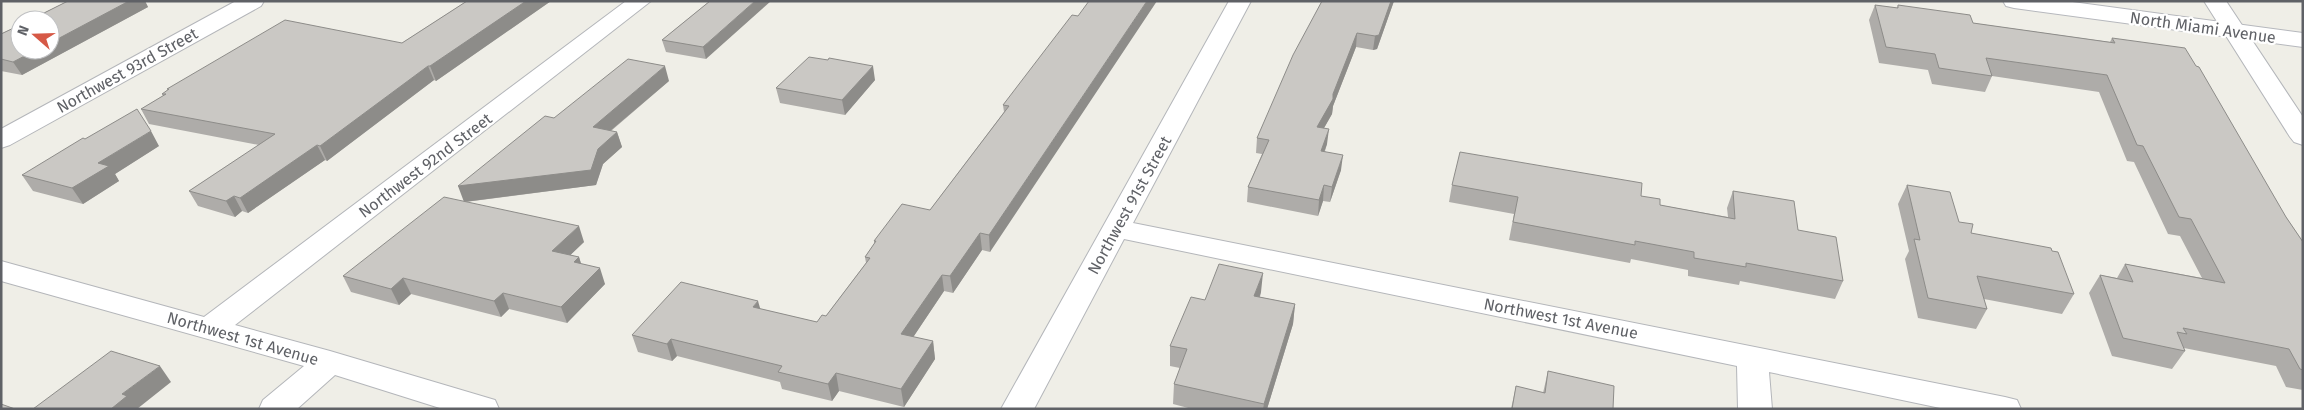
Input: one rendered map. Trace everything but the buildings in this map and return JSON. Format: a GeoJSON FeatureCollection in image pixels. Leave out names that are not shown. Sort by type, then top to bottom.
{"type":"FeatureCollection","features":[{"type":"Feature","properties":{"kind":"street","name":"Northwest 93rd Street"},"geometry":{"type":"LineString","coordinates":[[1,140],[253,1]]}},
{"type":"Feature","properties":{"kind":"street","name":"Northwest 92nd Street"},"geometry":{"type":"LineString","coordinates":[[210,328],[640,1]]}},
{"type":"Feature","properties":{"kind":"street","name":"Northwest 91st Street"},"geometry":{"type":"LineString","coordinates":[[1017,409],[1240,1]]}},
{"type":"Feature","properties":{"kind":"street","name":"North Miami Avenue"},"geometry":{"type":"LineString","coordinates":[[2014,1],[2303,40]]}},
{"type":"Feature","properties":{"kind":"street"},"geometry":{"type":"LineString","coordinates":[[2214,1],[2303,137]]}},
{"type":"Feature","properties":{"kind":"street","name":"Northwest 1st Avenue"},"geometry":{"type":"LineString","coordinates":[[1116,228],[2005,409]]}},
{"type":"Feature","properties":{"kind":"street","name":"Northwest 1st Avenue"},"geometry":{"type":"LineString","coordinates":[[1,271],[330,362],[483,409]]}},
{"type":"Feature","properties":{"kind":"street"},"geometry":{"type":"LineString","coordinates":[[1752,357],[1755,409]]}},
{"type":"Feature","properties":{"kind":"street"},"geometry":{"type":"LineString","coordinates":[[275,409],[330,362]]}}]}
